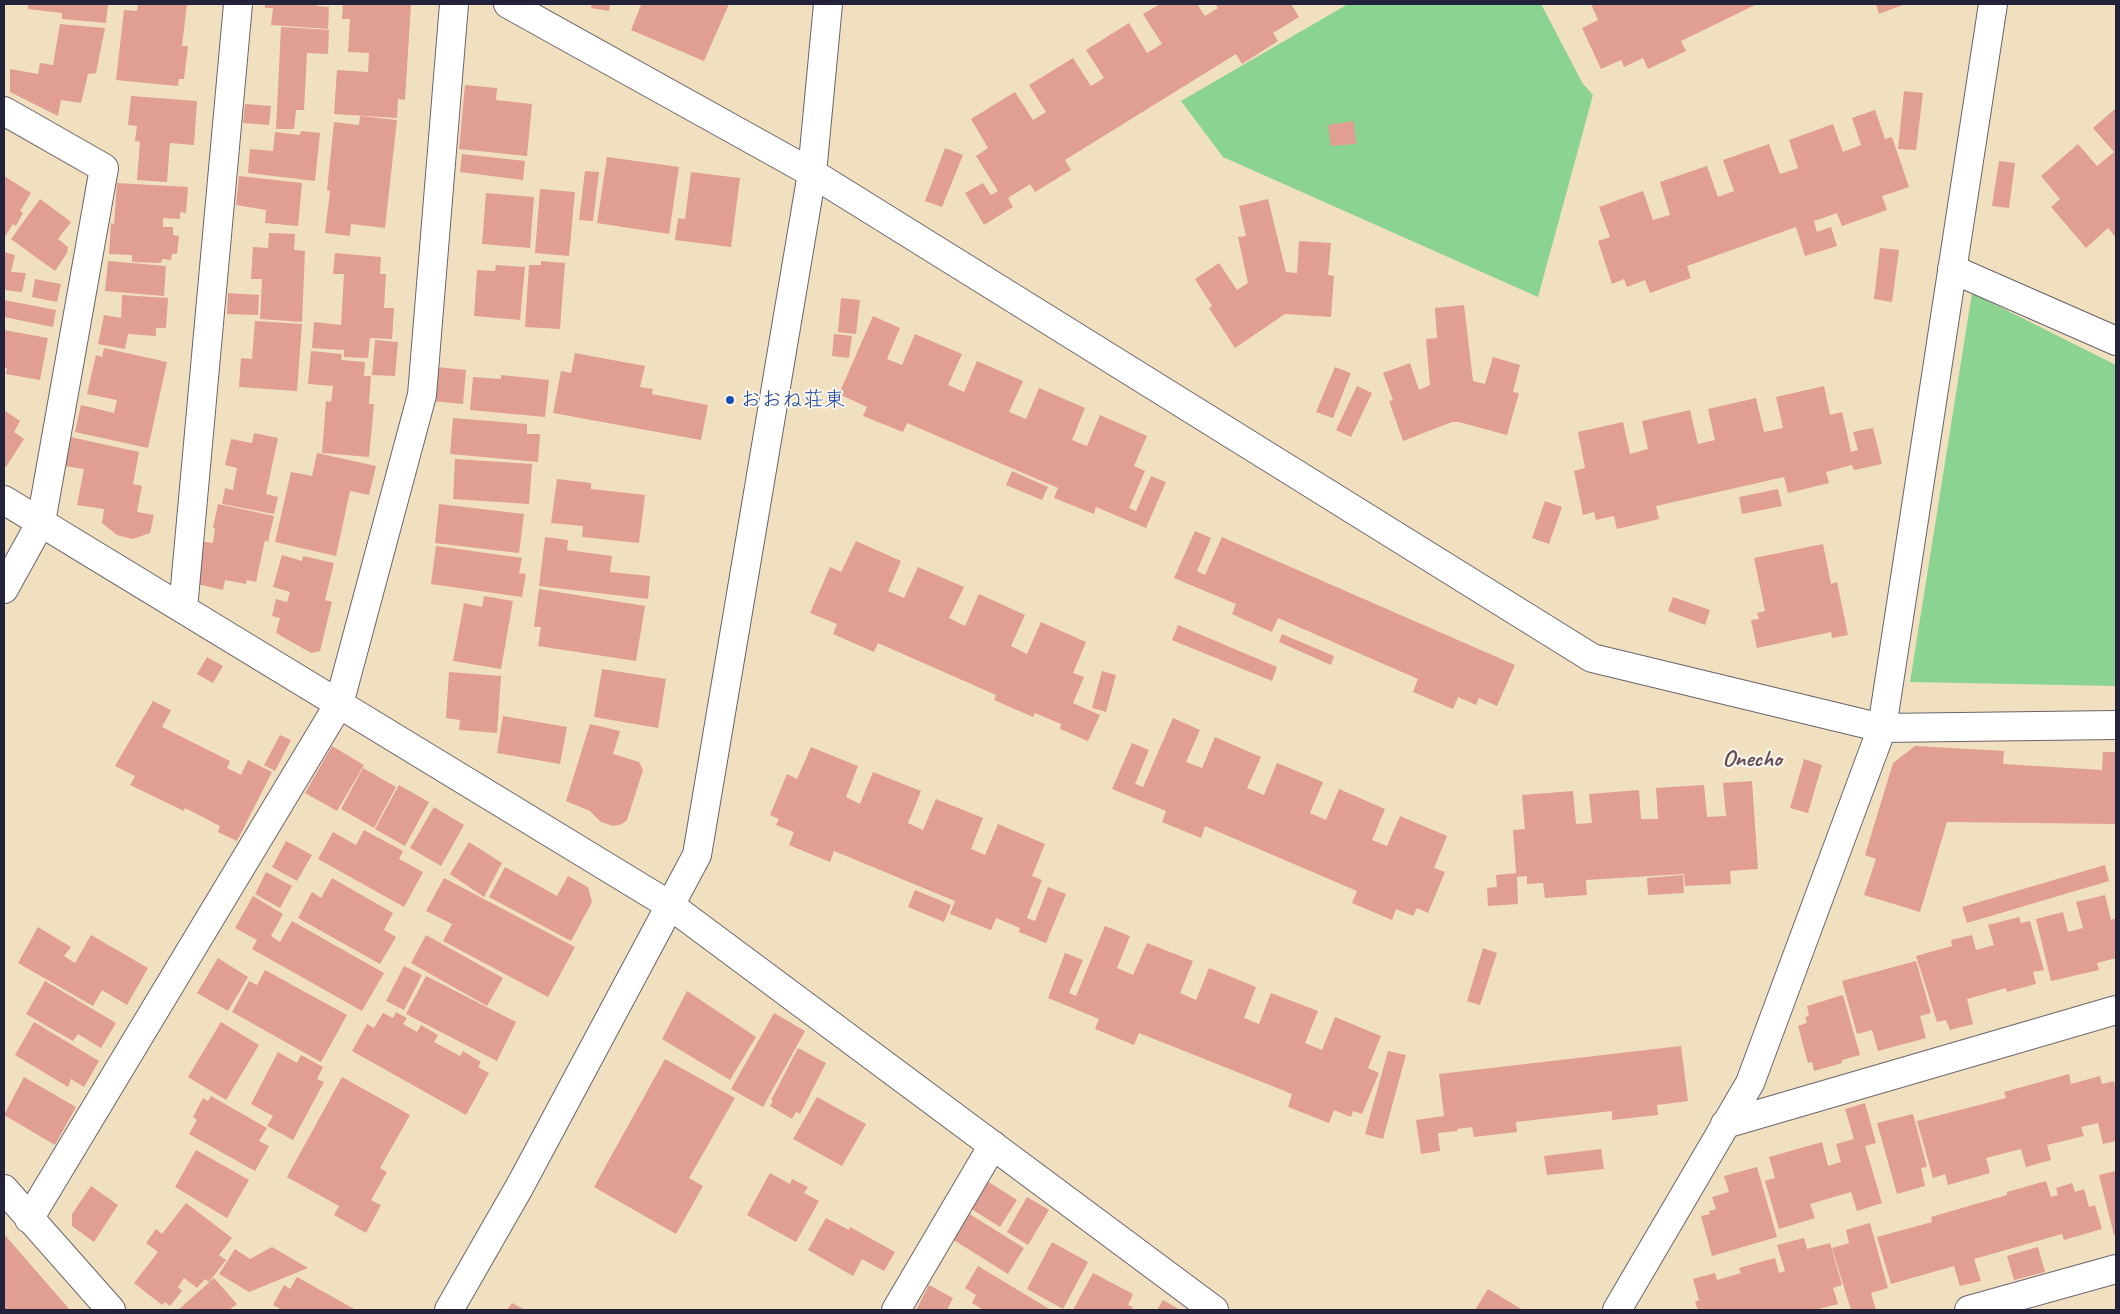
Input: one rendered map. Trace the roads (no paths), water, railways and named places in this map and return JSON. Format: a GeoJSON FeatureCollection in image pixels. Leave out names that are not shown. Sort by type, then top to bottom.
{"type":"FeatureCollection","features":[{"type":"Feature","properties":{"kind":"street"},"geometry":{"type":"LineString","coordinates":[[183,609],[238,4]]}},
{"type":"Feature","properties":{"kind":"street"},"geometry":{"type":"LineString","coordinates":[[29,1219],[339,704],[422,395],[454,4]]}},
{"type":"Feature","properties":{"kind":"street"},"geometry":{"type":"LineString","coordinates":[[508,4],[812,173],[1592,658],[1882,728],[2116,725]]}},
{"type":"Feature","properties":{"kind":"street"},"geometry":{"type":"LineString","coordinates":[[449,1310],[520,1186],[698,855],[812,173],[828,4]]}},
{"type":"Feature","properties":{"kind":"street"},"geometry":{"type":"LineString","coordinates":[[1617,1310],[1750,1083],[1882,728],[1993,4]]}},
{"type":"Feature","properties":{"kind":"street"},"geometry":{"type":"LineString","coordinates":[[4,111],[104,168],[41,522],[4,589]]}},
{"type":"Feature","properties":{"kind":"street"},"geometry":{"type":"LineString","coordinates":[[1952,269],[2116,341]]}},
{"type":"Feature","properties":{"kind":"street"},"geometry":{"type":"LineString","coordinates":[[4,500],[670,906],[1214,1310]]}},
{"type":"Feature","properties":{"kind":"street"},"geometry":{"type":"LineString","coordinates":[[1725,1124],[2116,1010]]}},
{"type":"Feature","properties":{"kind":"street"},"geometry":{"type":"LineString","coordinates":[[896,1310],[993,1145]]}},
{"type":"Feature","properties":{"kind":"street"},"geometry":{"type":"LineString","coordinates":[[4,1189],[111,1310]]}},
{"type":"Feature","properties":{"kind":"street"},"geometry":{"type":"LineString","coordinates":[[1969,1310],[2116,1269]]}},
{"type":"Feature","properties":{"kind":"place","name":"おおね荘東"},"geometry":{"type":"Point","coordinates":[730,400]}},
{"type":"Feature","properties":{"kind":"district","name":"Onecho"},"geometry":{"type":"Point","coordinates":[1752,760]}}]}
